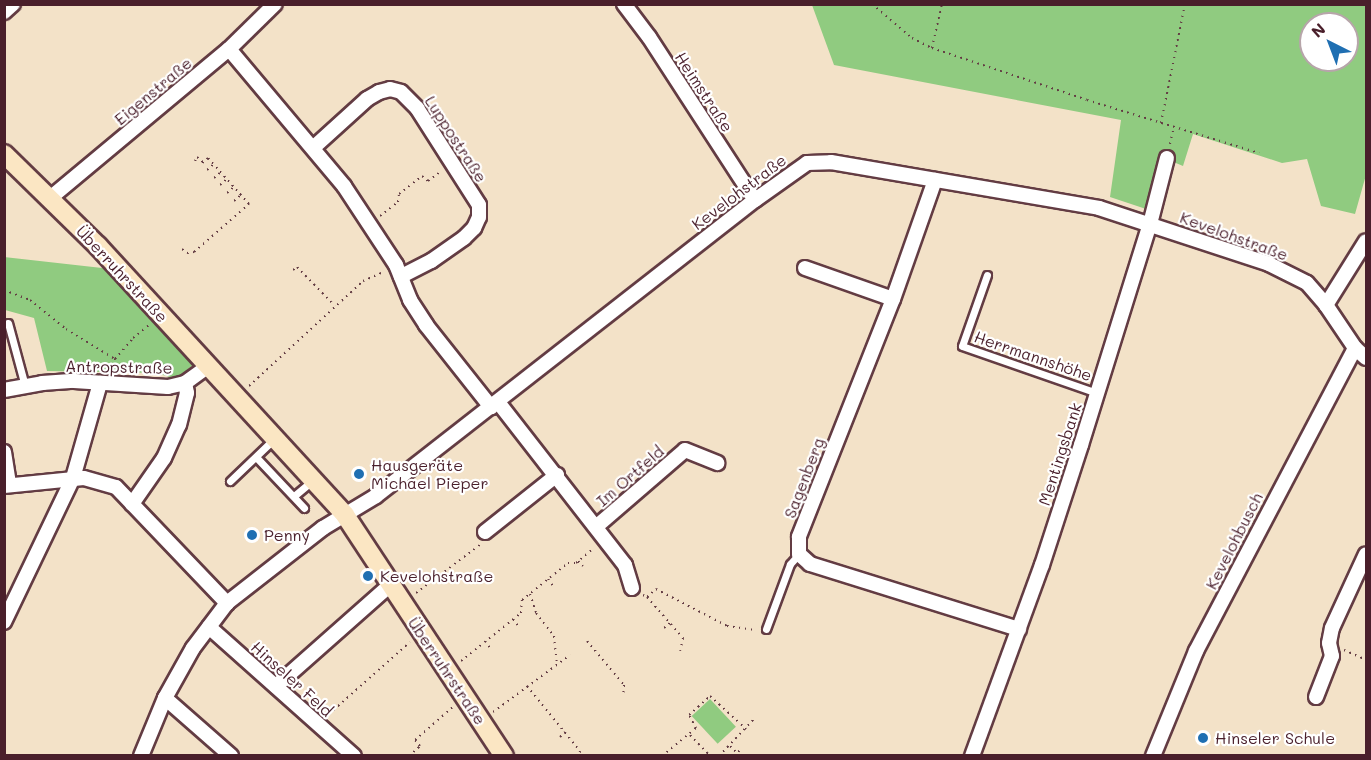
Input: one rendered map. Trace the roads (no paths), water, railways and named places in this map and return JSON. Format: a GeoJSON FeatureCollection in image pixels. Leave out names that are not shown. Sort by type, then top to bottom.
{"type":"FeatureCollection","features":[{"type":"Feature","properties":{"kind":"main road","name":"Überruhrstraße"},"geometry":{"type":"LineString","coordinates":[[4,154],[98,246],[235,398],[314,479],[345,515],[504,756]]}},
{"type":"Feature","properties":{"kind":"street","name":"Eigenstraße"},"geometry":{"type":"LineString","coordinates":[[49,198],[229,49],[275,4]]}},
{"type":"Feature","properties":{"kind":"street","name":"Heimstraße"},"geometry":{"type":"LineString","coordinates":[[624,4],[649,37],[755,200]]}},
{"type":"Feature","properties":{"kind":"street"},"geometry":{"type":"LineString","coordinates":[[229,49],[313,148],[370,223],[399,271],[410,300],[426,325],[495,405]]}},
{"type":"Feature","properties":{"kind":"street","name":"Luppostraße"},"geometry":{"type":"LineString","coordinates":[[313,148],[367,99],[390,89],[401,92],[409,99],[479,205],[479,218],[474,228],[464,238],[431,261],[399,271]]}},
{"type":"Feature","properties":{"kind":"street","name":"Mentingsbank"},"geometry":{"type":"LineString","coordinates":[[972,756],[1019,628],[1097,393],[1150,224],[1167,158]]}},
{"type":"Feature","properties":{"kind":"street","name":"Kevelohstraße"},"geometry":{"type":"LineString","coordinates":[[345,515],[376,496],[755,200],[807,163],[831,162],[1099,208],[1269,264],[1307,283],[1326,305],[1355,348],[1366,358]]}},
{"type":"Feature","properties":{"kind":"street","name":"Sagenberg"},"geometry":{"type":"LineString","coordinates":[[799,554],[799,537],[894,299],[935,180]]}},
{"type":"Feature","properties":{"kind":"street"},"geometry":{"type":"LineString","coordinates":[[1326,305],[1366,241]]}},
{"type":"Feature","properties":{"kind":"street"},"geometry":{"type":"LineString","coordinates":[[805,268],[894,299]]}},
{"type":"Feature","properties":{"kind":"street","name":"Kevelohbusch"},"geometry":{"type":"LineString","coordinates":[[1153,756],[1196,651],[1355,348]]}},
{"type":"Feature","properties":{"kind":"street","name":"Antropstraße"},"geometry":{"type":"LineString","coordinates":[[4,390],[74,381],[168,387],[185,383],[207,367]]}},
{"type":"Feature","properties":{"kind":"street"},"geometry":{"type":"LineString","coordinates":[[4,622],[46,539],[73,478],[100,383]]}},
{"type":"Feature","properties":{"kind":"street"},"geometry":{"type":"LineString","coordinates":[[128,500],[164,458],[185,407],[187,393],[185,383]]}},
{"type":"Feature","properties":{"kind":"street","name":"Im Ortfeld"},"geometry":{"type":"LineString","coordinates":[[495,405],[597,526],[625,565],[632,588]]}},
{"type":"Feature","properties":{"kind":"street","name":"Im Ortfeld"},"geometry":{"type":"LineString","coordinates":[[597,526],[685,450],[717,464]]}},
{"type":"Feature","properties":{"kind":"street"},"geometry":{"type":"LineString","coordinates":[[4,452],[7,485],[73,478],[107,483],[128,500],[227,603]]}},
{"type":"Feature","properties":{"kind":"street"},"geometry":{"type":"LineString","coordinates":[[485,532],[556,475]]}},
{"type":"Feature","properties":{"kind":"street"},"geometry":{"type":"LineString","coordinates":[[141,756],[165,698],[193,648],[227,603],[323,528],[345,515]]}},
{"type":"Feature","properties":{"kind":"street"},"geometry":{"type":"LineString","coordinates":[[799,554],[810,564],[1019,628]]}},
{"type":"Feature","properties":{"kind":"street"},"geometry":{"type":"LineString","coordinates":[[1316,697],[1332,656],[1329,644],[1340,607],[1366,554]]}},
{"type":"Feature","properties":{"kind":"street"},"geometry":{"type":"LineString","coordinates":[[276,686],[390,585]]}},
{"type":"Feature","properties":{"kind":"street","name":"Hinseler Feld"},"geometry":{"type":"LineString","coordinates":[[209,627],[354,756]]}},
{"type":"Feature","properties":{"kind":"street"},"geometry":{"type":"LineString","coordinates":[[165,698],[231,756]]}},
{"type":"Feature","properties":{"kind":"lane","name":"Herrmannshöhe"},"geometry":{"type":"LineString","coordinates":[[987,275],[962,346],[1097,393]]}},
{"type":"Feature","properties":{"kind":"lane"},"geometry":{"type":"LineString","coordinates":[[8,322],[25,386]]}},
{"type":"Feature","properties":{"kind":"lane"},"geometry":{"type":"LineString","coordinates":[[230,481],[275,439]]}},
{"type":"Feature","properties":{"kind":"lane"},"geometry":{"type":"LineString","coordinates":[[256,457],[304,508]]}},
{"type":"Feature","properties":{"kind":"lane"},"geometry":{"type":"LineString","coordinates":[[294,496],[314,479]]}},
{"type":"Feature","properties":{"kind":"lane"},"geometry":{"type":"LineString","coordinates":[[766,629],[789,564],[799,554]]}},
{"type":"Feature","properties":{"kind":"place","name":"Hausgeräte Michael Pieper"},"geometry":{"type":"Point","coordinates":[359,474]}},
{"type":"Feature","properties":{"kind":"place","name":"Penny"},"geometry":{"type":"Point","coordinates":[252,535]}},
{"type":"Feature","properties":{"kind":"place","name":"Kevelohstraße"},"geometry":{"type":"Point","coordinates":[368,576]}},
{"type":"Feature","properties":{"kind":"place","name":"Hinseler Schule"},"geometry":{"type":"Point","coordinates":[1203,738]}}]}
